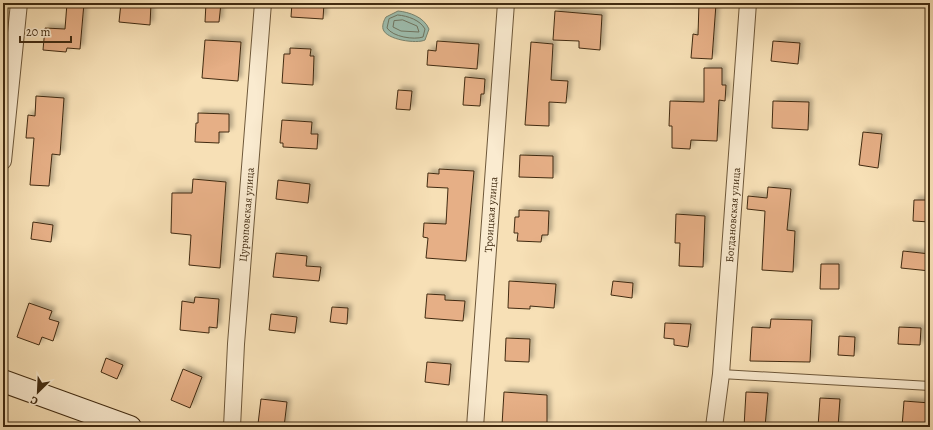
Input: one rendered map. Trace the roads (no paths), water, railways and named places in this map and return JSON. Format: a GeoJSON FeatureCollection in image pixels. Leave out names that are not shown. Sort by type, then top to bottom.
{"type":"FeatureCollection","features":[{"type":"Feature","properties":{"kind":"main road"},"geometry":{"type":"LineString","coordinates":[[3,381],[130,427]]}},
{"type":"Feature","properties":{"kind":"street"},"geometry":{"type":"LineString","coordinates":[[3,161],[19,3]]}},
{"type":"Feature","properties":{"kind":"street","name":"Цурюповская улица"},"geometry":{"type":"LineString","coordinates":[[232,427],[236,344],[263,3]]}},
{"type":"Feature","properties":{"kind":"street","name":"Троицкая улица"},"geometry":{"type":"LineString","coordinates":[[475,427],[506,3]]}},
{"type":"Feature","properties":{"kind":"street","name":"Богдановская улица"},"geometry":{"type":"LineString","coordinates":[[714,427],[721,374],[748,3]]}},
{"type":"Feature","properties":{"kind":"lane"},"geometry":{"type":"LineString","coordinates":[[721,374],[930,386]]}},
{"type":"Feature","properties":{"kind":"water"},"geometry":{"type":"Polygon","coordinates":[[[398,11],[411,14],[424,21],[429,29],[425,40],[415,42],[402,40],[385,33],[383,23],[385,18],[398,11]]]}}]}
